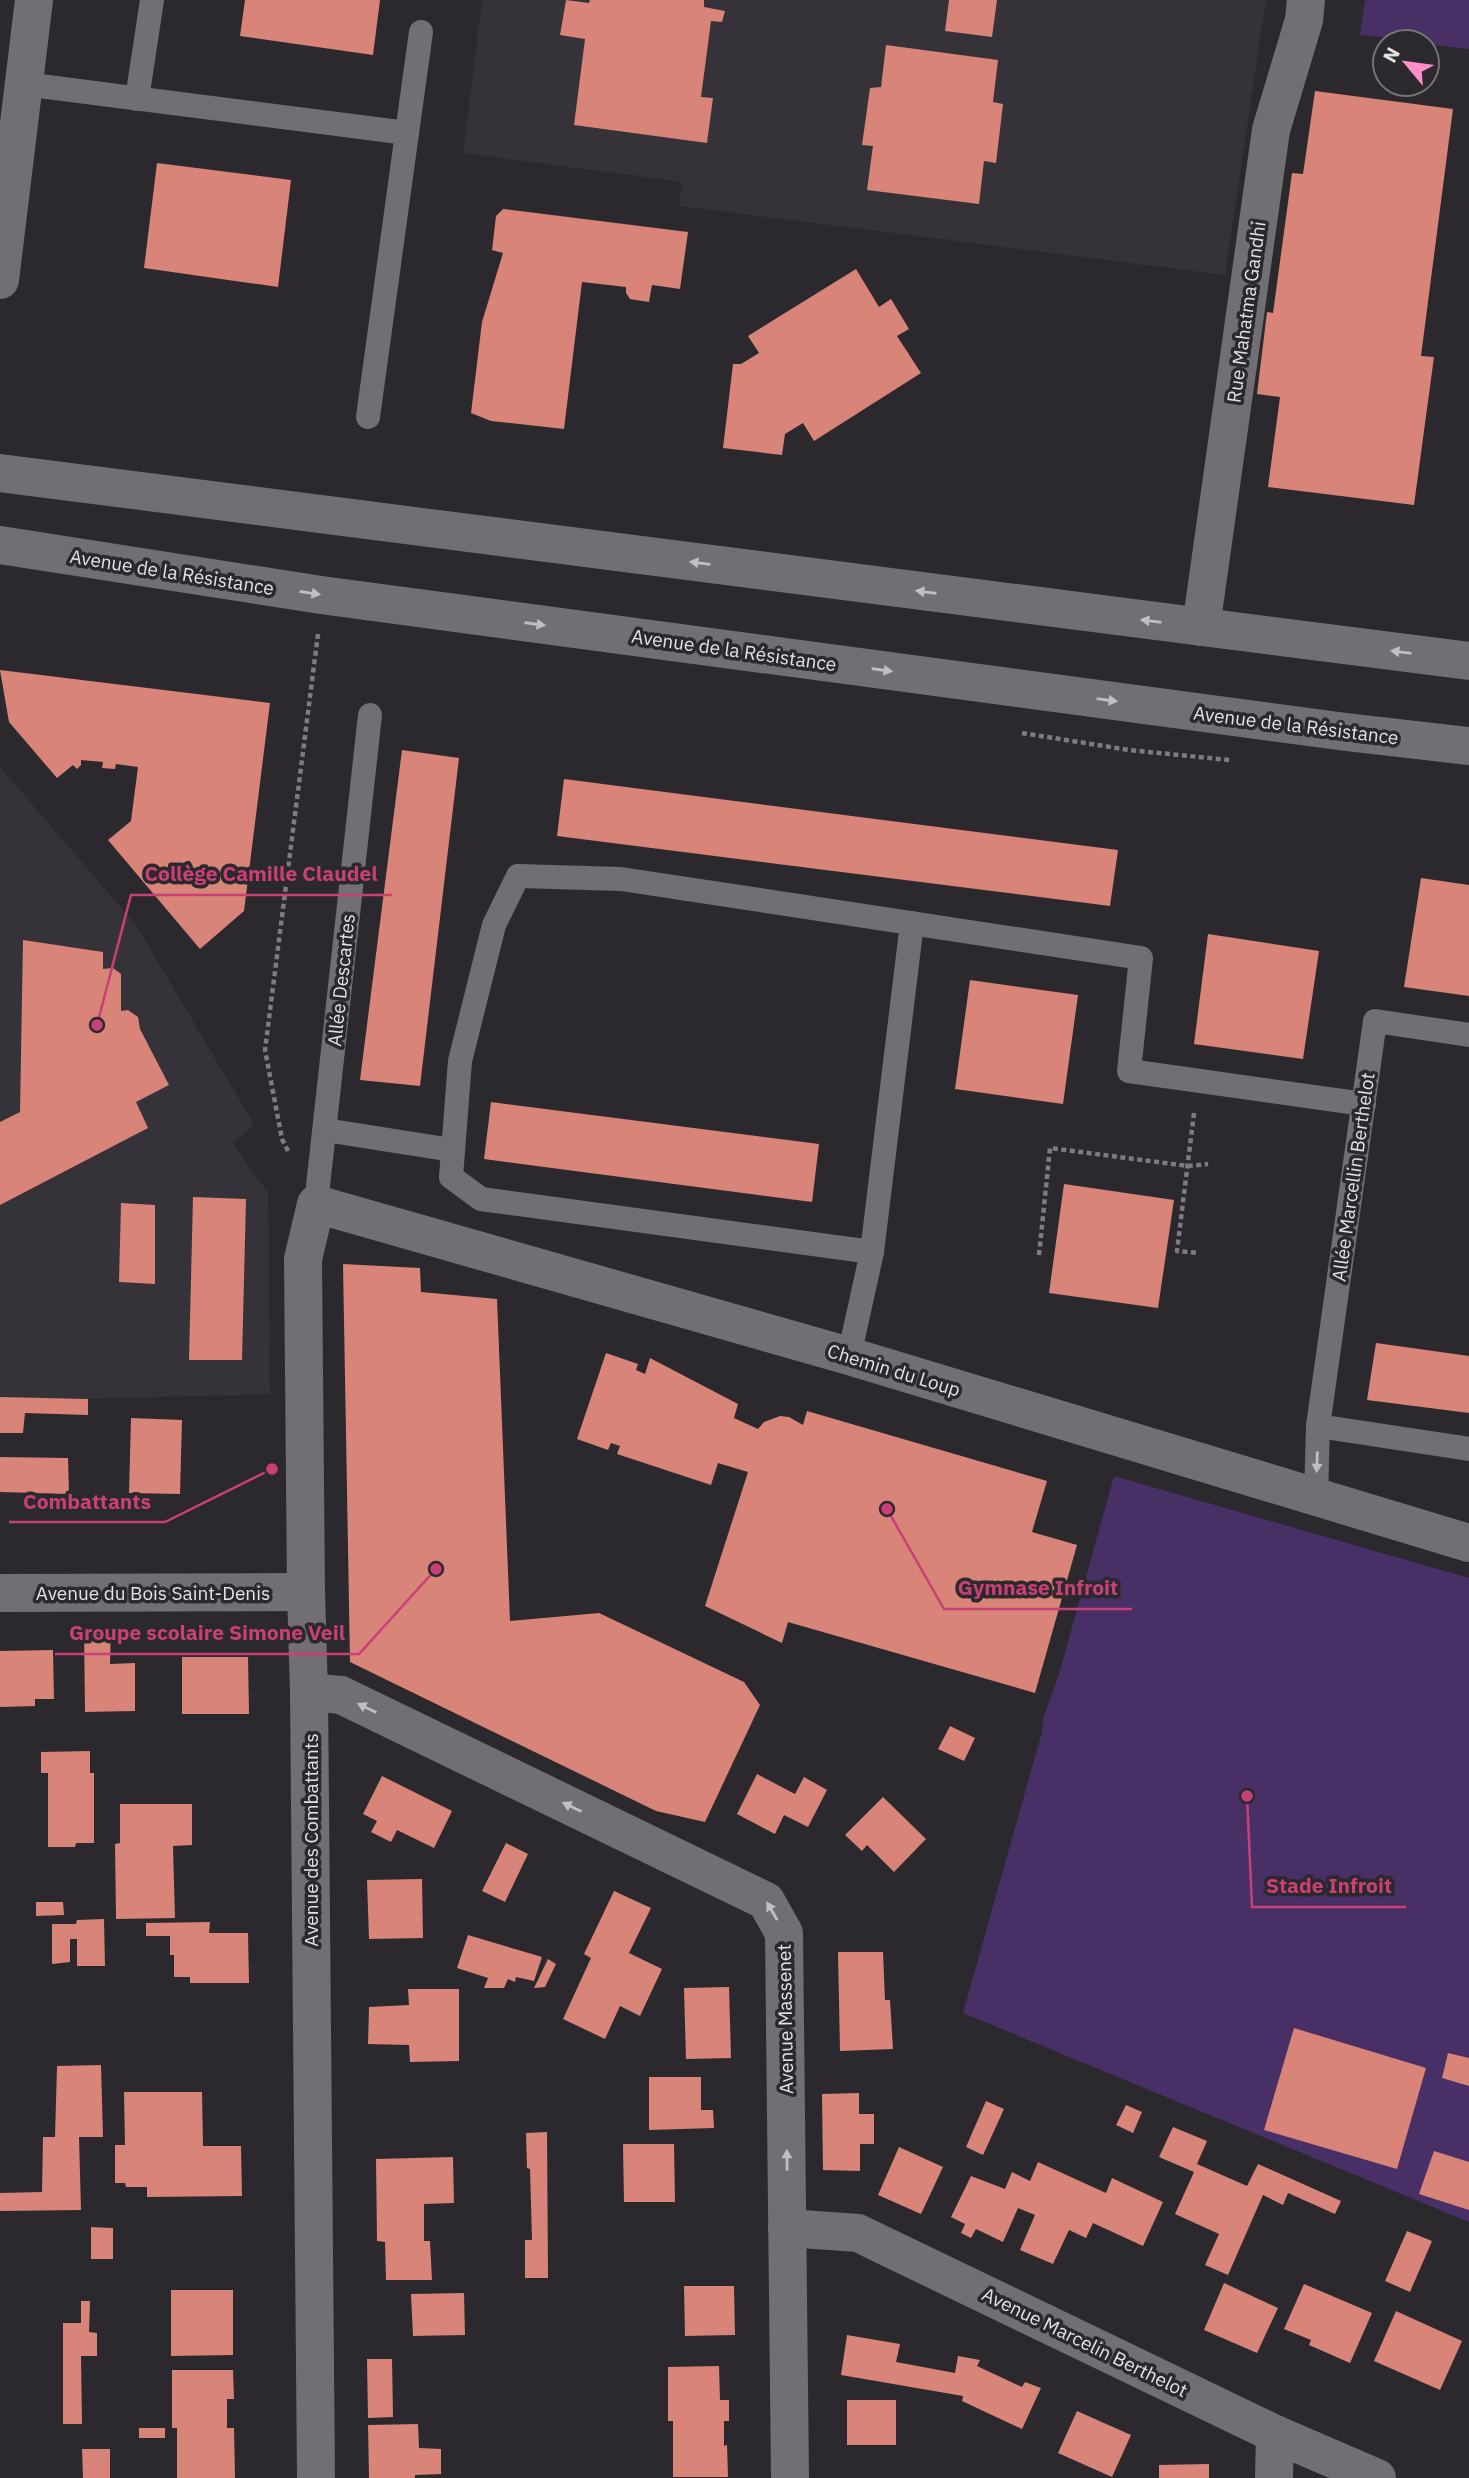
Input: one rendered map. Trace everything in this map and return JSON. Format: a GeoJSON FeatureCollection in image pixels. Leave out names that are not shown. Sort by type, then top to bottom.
{"type":"FeatureCollection","features":[{"type":"Feature","properties":{"kind":"street"},"geometry":{"type":"LineString","coordinates":[[0,280],[34,0]]}},
{"type":"Feature","properties":{"kind":"street","name":"Rue Mahatma Gandhi"},"geometry":{"type":"LineString","coordinates":[[1201,627],[1271,130],[1304,20],[1306,0]]}},
{"type":"Feature","properties":{"kind":"street"},"geometry":{"type":"LineString","coordinates":[[0,473],[1469,661]]}},
{"type":"Feature","properties":{"kind":"street","name":"Avenue de la Résistance"},"geometry":{"type":"LineString","coordinates":[[0,545],[321,595],[1346,732],[1469,746]]}},
{"type":"Feature","properties":{"kind":"street","name":"Chemin du Loup"},"geometry":{"type":"LineString","coordinates":[[316,1204],[849,1356],[1469,1543]]}},
{"type":"Feature","properties":{"kind":"street","name":"Avenue des Combattants"},"geometry":{"type":"LineString","coordinates":[[316,1204],[303,1259],[316,2478]]}},
{"type":"Feature","properties":{"kind":"street","name":"Avenue du Bois Saint-Denis"},"geometry":{"type":"LineString","coordinates":[[0,1593],[306,1592]]}},
{"type":"Feature","properties":{"kind":"street","name":"Avenue Massenet"},"geometry":{"type":"LineString","coordinates":[[309,1692],[341,1695],[766,1900],[784,1933],[790,2478]]}},
{"type":"Feature","properties":{"kind":"street","name":"Avenue Marcelin Berthelot"},"geometry":{"type":"LineString","coordinates":[[787,2228],[858,2233],[1275,2434],[1377,2478]]}},
{"type":"Feature","properties":{"kind":"street"},"geometry":{"type":"LineString","coordinates":[[1274,2478],[1275,2434]]}},
{"type":"Feature","properties":{"kind":"lane"},"geometry":{"type":"LineString","coordinates":[[137,99],[152,0]]}},
{"type":"Feature","properties":{"kind":"lane"},"geometry":{"type":"LineString","coordinates":[[368,417],[421,32]]}},
{"type":"Feature","properties":{"kind":"lane"},"geometry":{"type":"LineString","coordinates":[[24,84],[407,133]]}},
{"type":"Feature","properties":{"kind":"lane","name":"Allée Descartes"},"geometry":{"type":"LineString","coordinates":[[316,1204],[370,715]]}},
{"type":"Feature","properties":{"kind":"lane"},"geometry":{"type":"LineString","coordinates":[[872,1252],[481,1199],[451,1177],[460,1061],[494,925],[518,876],[621,879],[1141,958],[1129,1071],[1364,1104]]}},
{"type":"Feature","properties":{"kind":"lane"},"geometry":{"type":"LineString","coordinates":[[849,1356],[872,1252],[912,923]]}},
{"type":"Feature","properties":{"kind":"lane","name":"Allée Marcellin Berthelot"},"geometry":{"type":"LineString","coordinates":[[1315,1497],[1318,1426],[1375,1021],[1469,1035]]}},
{"type":"Feature","properties":{"kind":"lane"},"geometry":{"type":"LineString","coordinates":[[325,1130],[452,1150]]}},
{"type":"Feature","properties":{"kind":"lane"},"geometry":{"type":"LineString","coordinates":[[1318,1426],[1469,1449]]}},
{"type":"Feature","properties":{"kind":"path"},"geometry":{"type":"LineString","coordinates":[[316,1204],[282,1139],[265,1050],[320,621],[321,595]]}},
{"type":"Feature","properties":{"kind":"path"},"geometry":{"type":"LineString","coordinates":[[1198,1081],[1177,1251],[1198,1253]]}},
{"type":"Feature","properties":{"kind":"path"},"geometry":{"type":"LineString","coordinates":[[1039,1255],[1051,1148],[1188,1166],[1208,1164]]}},
{"type":"Feature","properties":{"kind":"shaded area"},"geometry":{"type":"Polygon","coordinates":[[[482,0],[1266,0],[1225,275],[679,206],[682,182],[463,153],[482,0]]]}},
{"type":"Feature","properties":{"kind":"shaded area"},"geometry":{"type":"Polygon","coordinates":[[[1365,0],[1469,0],[1469,49],[1441,46],[1441,28],[1371,28],[1371,36],[1360,35],[1365,0]]]}},
{"type":"Feature","properties":{"kind":"shaded area"},"geometry":{"type":"Polygon","coordinates":[[[0,767],[136,925],[254,1124],[233,1144],[268,1193],[270,1394],[88,1399],[0,1397],[0,767]]]}},
{"type":"Feature","properties":{"kind":"shaded area"},"geometry":{"type":"Polygon","coordinates":[[[1114,1476],[1469,1578],[1469,2222],[963,2013],[1042,1732],[1044,1716],[1059,1674],[1114,1476]]]}},
{"type":"Feature","properties":{"kind":"building"},"geometry":{"type":"Polygon","coordinates":[[[245,0],[380,0],[373,55],[240,36],[245,0]]]}},
{"type":"Feature","properties":{"kind":"building"},"geometry":{"type":"Polygon","coordinates":[[[566,0],[589,3],[590,0],[704,0],[704,7],[725,11],[722,22],[711,21],[701,97],[713,98],[707,143],[574,125],[585,39],[560,35],[566,0]]]}},
{"type":"Feature","properties":{"kind":"building"},"geometry":{"type":"Polygon","coordinates":[[[949,0],[997,0],[992,37],[945,31],[949,0]]]}},
{"type":"Feature","properties":{"kind":"building"},"geometry":{"type":"Polygon","coordinates":[[[886,45],[998,60],[993,102],[1003,104],[996,163],[984,161],[979,204],[867,190],[873,146],[862,145],[870,88],[881,87],[886,45]]]}},
{"type":"Feature","properties":{"kind":"building"},"geometry":{"type":"Polygon","coordinates":[[[1315,91],[1453,109],[1421,356],[1434,357],[1414,505],[1268,487],[1280,397],[1257,394],[1267,312],[1273,313],[1292,173],[1303,174],[1315,91]]]}},
{"type":"Feature","properties":{"kind":"building"},"geometry":{"type":"Polygon","coordinates":[[[157,163],[291,180],[278,287],[144,268],[157,163]]]}},
{"type":"Feature","properties":{"kind":"building"},"geometry":{"type":"Polygon","coordinates":[[[503,209],[688,232],[680,289],[652,285],[649,302],[630,299],[626,287],[582,282],[564,429],[491,421],[471,413],[482,322],[503,253],[492,250],[496,216],[503,209]]]}},
{"type":"Feature","properties":{"kind":"building"},"geometry":{"type":"Polygon","coordinates":[[[856,269],[879,307],[891,299],[909,329],[897,336],[921,373],[814,441],[803,423],[785,434],[782,455],[723,448],[733,364],[741,364],[759,353],[748,336],[856,269]]]}},
{"type":"Feature","properties":{"kind":"building"},"geometry":{"type":"Polygon","coordinates":[[[0,670],[270,703],[244,911],[200,949],[108,840],[131,821],[138,767],[116,764],[115,769],[102,768],[103,762],[81,760],[77,769],[73,765],[57,778],[9,722],[0,670]]]}},
{"type":"Feature","properties":{"kind":"building"},"geometry":{"type":"Polygon","coordinates":[[[402,750],[459,758],[420,1086],[360,1080],[402,750]]]}},
{"type":"Feature","properties":{"kind":"building"},"geometry":{"type":"Polygon","coordinates":[[[564,779],[1118,850],[1110,906],[557,836],[564,779]]]}},
{"type":"Feature","properties":{"kind":"building"},"geometry":{"type":"Polygon","coordinates":[[[1421,878],[1469,885],[1469,996],[1404,987],[1421,878]]]}},
{"type":"Feature","properties":{"kind":"building"},"geometry":{"type":"Polygon","coordinates":[[[1208,934],[1319,951],[1303,1059],[1194,1044],[1208,934]]]}},
{"type":"Feature","properties":{"kind":"building"},"geometry":{"type":"Polygon","coordinates":[[[23,940],[103,952],[103,969],[113,968],[121,974],[121,1011],[128,1010],[138,1017],[140,1029],[169,1085],[136,1102],[148,1128],[0,1205],[0,1122],[20,1112],[23,940]]]}},
{"type":"Feature","properties":{"kind":"building"},"geometry":{"type":"Polygon","coordinates":[[[970,980],[1078,995],[1063,1104],[955,1089],[970,980]]]}},
{"type":"Feature","properties":{"kind":"building"},"geometry":{"type":"Polygon","coordinates":[[[491,1102],[819,1144],[812,1202],[484,1159],[491,1102]]]}},
{"type":"Feature","properties":{"kind":"building"},"geometry":{"type":"Polygon","coordinates":[[[1064,1184],[1174,1200],[1158,1308],[1049,1293],[1064,1184]]]}},
{"type":"Feature","properties":{"kind":"building"},"geometry":{"type":"Polygon","coordinates":[[[193,1197],[246,1199],[242,1360],[189,1360],[193,1197]]]}},
{"type":"Feature","properties":{"kind":"building"},"geometry":{"type":"Polygon","coordinates":[[[121,1203],[155,1205],[155,1284],[119,1282],[121,1203]]]}},
{"type":"Feature","properties":{"kind":"building"},"geometry":{"type":"Polygon","coordinates":[[[343,1264],[420,1268],[421,1292],[497,1299],[510,1621],[599,1613],[744,1682],[760,1705],[705,1822],[656,1811],[350,1662],[343,1264]]]}},
{"type":"Feature","properties":{"kind":"building"},"geometry":{"type":"Polygon","coordinates":[[[1376,1343],[1469,1356],[1469,1413],[1367,1400],[1376,1343]]]}},
{"type":"Feature","properties":{"kind":"building"},"geometry":{"type":"Polygon","coordinates":[[[606,1353],[638,1364],[636,1370],[645,1374],[650,1358],[738,1404],[734,1418],[758,1429],[764,1422],[780,1416],[789,1417],[803,1425],[807,1411],[1047,1481],[1032,1532],[1077,1545],[1035,1693],[788,1622],[782,1643],[705,1606],[748,1472],[718,1463],[711,1485],[617,1454],[620,1446],[611,1443],[608,1450],[577,1439],[606,1353]]]}},
{"type":"Feature","properties":{"kind":"building"},"geometry":{"type":"Polygon","coordinates":[[[0,1397],[88,1399],[88,1415],[25,1413],[23,1433],[0,1433],[0,1397]]]}},
{"type":"Feature","properties":{"kind":"building"},"geometry":{"type":"Polygon","coordinates":[[[131,1418],[182,1420],[180,1494],[129,1493],[131,1418]]]}},
{"type":"Feature","properties":{"kind":"building"},"geometry":{"type":"Polygon","coordinates":[[[0,1457],[68,1458],[69,1494],[0,1492],[0,1457]]]}},
{"type":"Feature","properties":{"kind":"building"},"geometry":{"type":"Polygon","coordinates":[[[84,1627],[111,1627],[110,1664],[135,1663],[135,1711],[85,1712],[84,1627]]]}},
{"type":"Feature","properties":{"kind":"building"},"geometry":{"type":"Polygon","coordinates":[[[53,1650],[54,1699],[35,1699],[35,1706],[0,1707],[0,1651],[53,1650]]]}},
{"type":"Feature","properties":{"kind":"building"},"geometry":{"type":"Polygon","coordinates":[[[182,1657],[248,1657],[249,1714],[182,1714],[182,1657]]]}},
{"type":"Feature","properties":{"kind":"building"},"geometry":{"type":"Polygon","coordinates":[[[950,1726],[975,1738],[964,1761],[938,1749],[950,1726]]]}},
{"type":"Feature","properties":{"kind":"building"},"geometry":{"type":"Polygon","coordinates":[[[90,1751],[90,1773],[94,1773],[94,1843],[76,1843],[75,1847],[48,1847],[48,1773],[41,1773],[41,1752],[90,1751]]]}},
{"type":"Feature","properties":{"kind":"building"},"geometry":{"type":"Polygon","coordinates":[[[757,1774],[795,1794],[804,1777],[827,1790],[808,1827],[784,1815],[775,1834],[737,1814],[757,1774]]]}},
{"type":"Feature","properties":{"kind":"building"},"geometry":{"type":"Polygon","coordinates":[[[382,1776],[452,1811],[434,1848],[397,1830],[391,1842],[371,1832],[377,1821],[363,1814],[382,1776]]]}},
{"type":"Feature","properties":{"kind":"building"},"geometry":{"type":"Polygon","coordinates":[[[883,1797],[926,1839],[894,1872],[867,1845],[862,1851],[845,1835],[883,1797]]]}},
{"type":"Feature","properties":{"kind":"building"},"geometry":{"type":"Polygon","coordinates":[[[120,1804],[192,1804],[192,1845],[173,1846],[175,1918],[116,1919],[115,1844],[120,1843],[120,1804]]]}},
{"type":"Feature","properties":{"kind":"building"},"geometry":{"type":"Polygon","coordinates":[[[506,1843],[528,1854],[505,1902],[482,1891],[506,1843]]]}},
{"type":"Feature","properties":{"kind":"building"},"geometry":{"type":"Polygon","coordinates":[[[422,1879],[423,1938],[369,1939],[367,1880],[422,1879]]]}},
{"type":"Feature","properties":{"kind":"building"},"geometry":{"type":"Polygon","coordinates":[[[614,1891],[651,1908],[629,1953],[662,1969],[640,2016],[620,2006],[605,2039],[563,2019],[591,1958],[584,1954],[614,1891]]]}},
{"type":"Feature","properties":{"kind":"building"},"geometry":{"type":"Polygon","coordinates":[[[36,1902],[63,1902],[64,1915],[36,1916],[36,1902]]]}},
{"type":"Feature","properties":{"kind":"building"},"geometry":{"type":"Polygon","coordinates":[[[104,1919],[105,1966],[77,1966],[77,1939],[70,1939],[70,1962],[52,1964],[52,1924],[76,1924],[77,1920],[104,1919]]]}},
{"type":"Feature","properties":{"kind":"building"},"geometry":{"type":"Polygon","coordinates":[[[210,1922],[209,1933],[248,1933],[249,1983],[190,1983],[190,1977],[174,1977],[174,1955],[170,1955],[170,1936],[146,1936],[146,1923],[210,1922]]]}},
{"type":"Feature","properties":{"kind":"building"},"geometry":{"type":"Polygon","coordinates":[[[468,1935],[542,1957],[534,1981],[516,1977],[515,1982],[508,1979],[504,1988],[484,1988],[488,1978],[457,1968],[468,1935]]]}},
{"type":"Feature","properties":{"kind":"building"},"geometry":{"type":"Polygon","coordinates":[[[838,1952],[883,1952],[885,2000],[890,2000],[893,2049],[840,2051],[838,1952]]]}},
{"type":"Feature","properties":{"kind":"building"},"geometry":{"type":"Polygon","coordinates":[[[548,1959],[556,1964],[545,1987],[534,1988],[548,1959]]]}},
{"type":"Feature","properties":{"kind":"building"},"geometry":{"type":"Polygon","coordinates":[[[729,1987],[731,2058],[686,2059],[684,1988],[729,1987]]]}},
{"type":"Feature","properties":{"kind":"building"},"geometry":{"type":"Polygon","coordinates":[[[408,1989],[459,1989],[459,2061],[410,2062],[409,2045],[368,2044],[369,2007],[409,2005],[408,1989]]]}},
{"type":"Feature","properties":{"kind":"building"},"geometry":{"type":"Polygon","coordinates":[[[1294,2028],[1426,2068],[1397,2169],[1264,2130],[1294,2028]]]}},
{"type":"Feature","properties":{"kind":"building"},"geometry":{"type":"Polygon","coordinates":[[[1448,2053],[1469,2058],[1469,2086],[1442,2078],[1448,2053]]]}},
{"type":"Feature","properties":{"kind":"building"},"geometry":{"type":"Polygon","coordinates":[[[101,2065],[103,2137],[79,2137],[81,2210],[0,2211],[0,2193],[42,2192],[43,2137],[55,2137],[57,2066],[101,2065]]]}},
{"type":"Feature","properties":{"kind":"building"},"geometry":{"type":"Polygon","coordinates":[[[649,2077],[701,2077],[701,2110],[713,2110],[714,2128],[649,2130],[649,2077]]]}},
{"type":"Feature","properties":{"kind":"building"},"geometry":{"type":"Polygon","coordinates":[[[124,2092],[202,2092],[203,2146],[241,2146],[242,2196],[147,2197],[147,2187],[126,2187],[125,2183],[115,2183],[115,2145],[125,2145],[124,2092]]]}},
{"type":"Feature","properties":{"kind":"building"},"geometry":{"type":"Polygon","coordinates":[[[859,2093],[859,2114],[874,2114],[874,2144],[860,2144],[860,2171],[823,2170],[822,2094],[859,2093]]]}},
{"type":"Feature","properties":{"kind":"building"},"geometry":{"type":"Polygon","coordinates":[[[986,2101],[1004,2109],[983,2155],[966,2147],[986,2101]]]}},
{"type":"Feature","properties":{"kind":"building"},"geometry":{"type":"Polygon","coordinates":[[[1126,2105],[1142,2112],[1133,2133],[1116,2125],[1126,2105]]]}},
{"type":"Feature","properties":{"kind":"building"},"geometry":{"type":"Polygon","coordinates":[[[1173,2127],[1207,2141],[1197,2164],[1247,2186],[1258,2164],[1341,2201],[1335,2214],[1288,2193],[1283,2205],[1263,2195],[1228,2275],[1205,2265],[1219,2234],[1175,2214],[1194,2172],[1159,2157],[1173,2127]]]}},
{"type":"Feature","properties":{"kind":"building"},"geometry":{"type":"Polygon","coordinates":[[[547,2132],[548,2278],[525,2278],[525,2240],[532,2240],[526,2133],[547,2132]]]}},
{"type":"Feature","properties":{"kind":"building"},"geometry":{"type":"Polygon","coordinates":[[[623,2144],[674,2144],[675,2202],[624,2202],[623,2144]]]}},
{"type":"Feature","properties":{"kind":"building"},"geometry":{"type":"Polygon","coordinates":[[[899,2147],[943,2167],[921,2214],[878,2195],[899,2147]]]}},
{"type":"Feature","properties":{"kind":"building"},"geometry":{"type":"Polygon","coordinates":[[[1434,2151],[1469,2162],[1469,2210],[1419,2194],[1434,2151]]]}},
{"type":"Feature","properties":{"kind":"building"},"geometry":{"type":"Polygon","coordinates":[[[453,2157],[454,2203],[424,2204],[424,2241],[430,2241],[432,2280],[386,2280],[385,2242],[377,2241],[376,2159],[453,2157]]]}},
{"type":"Feature","properties":{"kind":"building"},"geometry":{"type":"Polygon","coordinates":[[[1038,2162],[1106,2193],[1112,2178],[1163,2202],[1143,2246],[1093,2223],[1086,2238],[1069,2230],[1053,2264],[1020,2250],[1035,2215],[1018,2208],[1003,2242],[976,2229],[971,2238],[961,2233],[965,2224],[951,2217],[971,2176],[1005,2189],[1012,2172],[1030,2181],[1038,2162]]]}},
{"type":"Feature","properties":{"kind":"building"},"geometry":{"type":"Polygon","coordinates":[[[91,2227],[113,2228],[113,2259],[91,2259],[91,2227]]]}},
{"type":"Feature","properties":{"kind":"building"},"geometry":{"type":"Polygon","coordinates":[[[1407,2231],[1432,2241],[1410,2292],[1385,2281],[1407,2231]]]}},
{"type":"Feature","properties":{"kind":"building"},"geometry":{"type":"Polygon","coordinates":[[[1224,2283],[1278,2308],[1257,2353],[1204,2330],[1224,2283]]]}},
{"type":"Feature","properties":{"kind":"building"},"geometry":{"type":"Polygon","coordinates":[[[1304,2284],[1372,2313],[1350,2363],[1309,2345],[1311,2340],[1284,2329],[1304,2284]]]}},
{"type":"Feature","properties":{"kind":"building"},"geometry":{"type":"Polygon","coordinates":[[[684,2286],[734,2286],[735,2335],[685,2336],[684,2286]]]}},
{"type":"Feature","properties":{"kind":"building"},"geometry":{"type":"Polygon","coordinates":[[[171,2290],[233,2290],[233,2355],[171,2356],[171,2290]]]}},
{"type":"Feature","properties":{"kind":"building"},"geometry":{"type":"Polygon","coordinates":[[[464,2293],[465,2335],[413,2336],[411,2294],[464,2293]]]}},
{"type":"Feature","properties":{"kind":"building"},"geometry":{"type":"Polygon","coordinates":[[[81,2301],[90,2301],[89,2332],[97,2333],[97,2356],[81,2356],[82,2424],[63,2424],[63,2323],[81,2323],[81,2301]]]}},
{"type":"Feature","properties":{"kind":"building"},"geometry":{"type":"Polygon","coordinates":[[[1396,2311],[1462,2341],[1440,2390],[1374,2361],[1396,2311]]]}},
{"type":"Feature","properties":{"kind":"building"},"geometry":{"type":"Polygon","coordinates":[[[847,2335],[900,2344],[896,2362],[955,2373],[958,2356],[980,2360],[977,2366],[1022,2387],[1025,2382],[1041,2388],[1022,2429],[962,2401],[963,2396],[841,2375],[847,2335]]]}},
{"type":"Feature","properties":{"kind":"building"},"geometry":{"type":"Polygon","coordinates":[[[367,2359],[392,2359],[393,2417],[368,2418],[367,2359]]]}},
{"type":"Feature","properties":{"kind":"building"},"geometry":{"type":"Polygon","coordinates":[[[719,2366],[720,2400],[729,2400],[729,2421],[724,2421],[728,2477],[673,2477],[673,2421],[668,2421],[668,2367],[719,2366]]]}},
{"type":"Feature","properties":{"kind":"building"},"geometry":{"type":"Polygon","coordinates":[[[172,2370],[233,2370],[234,2399],[227,2399],[227,2428],[234,2428],[235,2478],[177,2478],[177,2428],[172,2428],[172,2370]]]}},
{"type":"Feature","properties":{"kind":"building"},"geometry":{"type":"Polygon","coordinates":[[[847,2400],[896,2400],[896,2445],[847,2445],[847,2400]]]}},
{"type":"Feature","properties":{"kind":"building"},"geometry":{"type":"Polygon","coordinates":[[[1077,2411],[1131,2435],[1112,2477],[1058,2453],[1077,2411]]]}},
{"type":"Feature","properties":{"kind":"building"},"geometry":{"type":"Polygon","coordinates":[[[418,2424],[419,2448],[441,2449],[441,2474],[415,2475],[415,2478],[369,2478],[368,2425],[418,2424]]]}},
{"type":"Feature","properties":{"kind":"building"},"geometry":{"type":"Polygon","coordinates":[[[139,2428],[165,2428],[165,2438],[139,2438],[139,2428]]]}},
{"type":"Feature","properties":{"kind":"building"},"geometry":{"type":"Polygon","coordinates":[[[82,2449],[110,2449],[110,2478],[83,2478],[82,2449]]]}},
{"type":"Feature","properties":{"kind":"building"},"geometry":{"type":"Polygon","coordinates":[[[1209,2464],[1209,2478],[1159,2478],[1159,2465],[1209,2464]]]}},
{"type":"Feature","properties":{"kind":"place","name":"Collège Camille Claudel"},"geometry":{"type":"Point","coordinates":[97,1025]}},
{"type":"Feature","properties":{"kind":"place","name":"Combattants"},"geometry":{"type":"Point","coordinates":[272,1469]}},
{"type":"Feature","properties":{"kind":"place","name":"Gymnase Infroit"},"geometry":{"type":"Point","coordinates":[887,1509]}},
{"type":"Feature","properties":{"kind":"place","name":"Groupe scolaire Simone Veil"},"geometry":{"type":"Point","coordinates":[436,1569]}},
{"type":"Feature","properties":{"kind":"place","name":"Stade Infroit"},"geometry":{"type":"Point","coordinates":[1247,1796]}}]}
